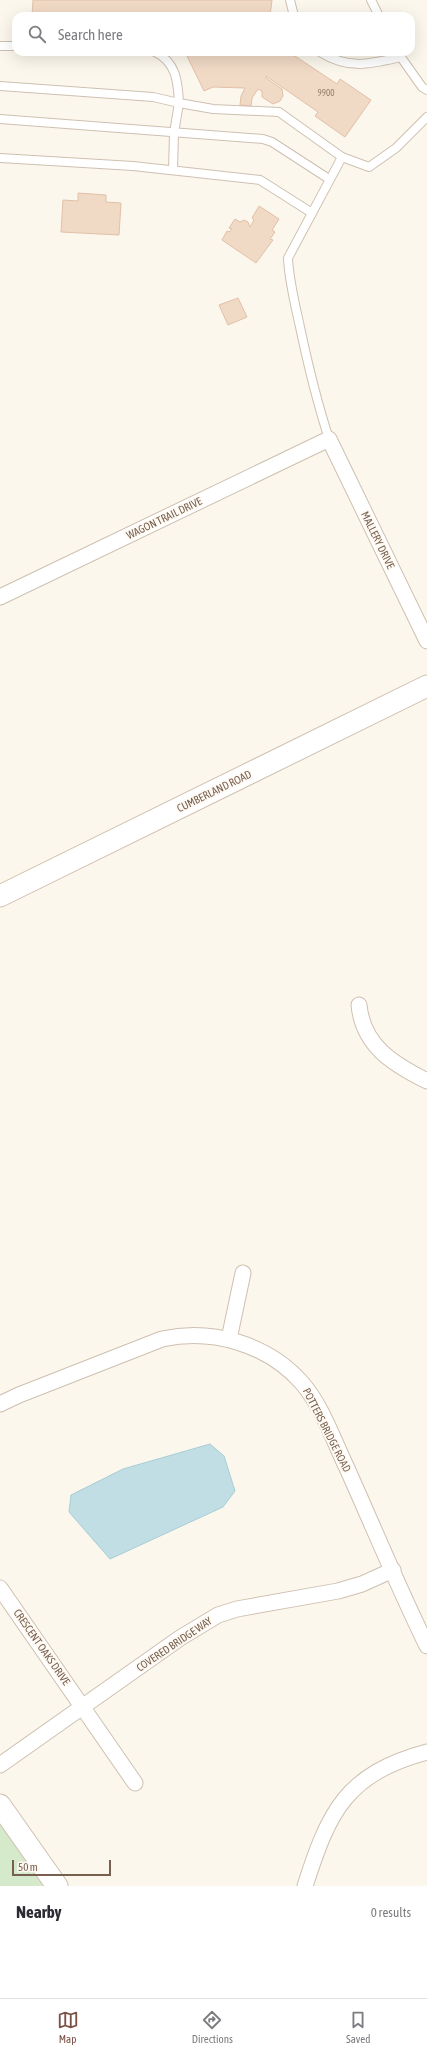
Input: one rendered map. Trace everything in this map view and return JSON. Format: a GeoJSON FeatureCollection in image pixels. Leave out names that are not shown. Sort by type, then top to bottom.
{"type":"FeatureCollection","features":[{"type":"Feature","properties":{"kind":"street","name":"WAGON TRAIL DRIVE"},"geometry":{"type":"LineString","coordinates":[[0,597],[329,439]]}},
{"type":"Feature","properties":{"kind":"street","name":"MALLERY DRIVE"},"geometry":{"type":"LineString","coordinates":[[329,439],[427,641]]}},
{"type":"Feature","properties":{"kind":"street","name":"CUMBERLAND ROAD"},"geometry":{"type":"LineString","coordinates":[[0,896],[427,686]]}},
{"type":"Feature","properties":{"kind":"street"},"geometry":{"type":"LineString","coordinates":[[359,1005],[363,1027],[373,1043],[387,1057],[427,1081]]}},
{"type":"Feature","properties":{"kind":"street"},"geometry":{"type":"LineString","coordinates":[[229,1339],[243,1273]]}},
{"type":"Feature","properties":{"kind":"street","name":"POTTERS BRIDGE ROAD"},"geometry":{"type":"LineString","coordinates":[[0,1404],[19,1394],[162,1339],[191,1335],[229,1339],[265,1353],[279,1362],[294,1375],[310,1394],[331,1434],[427,1646]]}},
{"type":"Feature","properties":{"kind":"street","name":"COVERED BRIDGE WAY"},"geometry":{"type":"LineString","coordinates":[[0,1765],[180,1638],[218,1615],[237,1608],[338,1591],[362,1584],[393,1570]]}},
{"type":"Feature","properties":{"kind":"street","name":"CRESCENT OAKS DRIVE"},"geometry":{"type":"LineString","coordinates":[[0,1588],[84,1707],[135,1783]]}},
{"type":"Feature","properties":{"kind":"street"},"geometry":{"type":"LineString","coordinates":[[305,1886],[323,1834],[344,1799],[358,1785],[382,1768],[427,1752]]}},
{"type":"Feature","properties":{"kind":"street"},"geometry":{"type":"LineString","coordinates":[[0,1805],[57,1886]]}},
{"type":"Feature","properties":{"kind":"lane"},"geometry":{"type":"LineString","coordinates":[[290,0],[293,12]]}},
{"type":"Feature","properties":{"kind":"lane"},"geometry":{"type":"LineString","coordinates":[[372,0],[377,12]]}},
{"type":"Feature","properties":{"kind":"lane"},"geometry":{"type":"LineString","coordinates":[[0,46],[12,46]]}},
{"type":"Feature","properties":{"kind":"lane"},"geometry":{"type":"LineString","coordinates":[[161,56],[169,61],[178,80],[179,103],[174,133],[173,170]]}},
{"type":"Feature","properties":{"kind":"lane"},"geometry":{"type":"LineString","coordinates":[[329,56],[342,62],[355,64],[367,64],[393,56]]}},
{"type":"Feature","properties":{"kind":"lane"},"geometry":{"type":"LineString","coordinates":[[400,56],[422,86],[427,90]]}},
{"type":"Feature","properties":{"kind":"lane"},"geometry":{"type":"LineString","coordinates":[[0,86],[153,97],[212,109],[279,112],[342,157],[369,167],[396,148],[427,117]]}},
{"type":"Feature","properties":{"kind":"lane"},"geometry":{"type":"LineString","coordinates":[[0,119],[174,133],[241,136],[263,139],[272,142],[329,179]]}},
{"type":"Feature","properties":{"kind":"lane"},"geometry":{"type":"LineString","coordinates":[[329,439],[317,401],[289,275],[288,258],[342,157]]}},
{"type":"Feature","properties":{"kind":"lane"},"geometry":{"type":"LineString","coordinates":[[0,158],[173,170],[260,180],[312,213]]}},
{"type":"Feature","properties":{"kind":"green space"},"geometry":{"type":"Polygon","coordinates":[[[0,1805],[57,1886],[0,1886],[0,1805]]]}},
{"type":"Feature","properties":{"kind":"water"},"geometry":{"type":"Polygon","coordinates":[[[210,1444],[224,1456],[235,1491],[223,1507],[110,1559],[69,1512],[71,1495],[123,1469],[210,1444]]]}},
{"type":"Feature","properties":{"kind":"building"},"geometry":{"type":"Polygon","coordinates":[[[33,0],[272,0],[270,12],[32,12],[33,0]]]}},
{"type":"Feature","properties":{"kind":"building"},"geometry":{"type":"Polygon","coordinates":[[[187,56],[295,56],[337,84],[340,79],[371,100],[345,137],[315,116],[318,112],[266,76],[266,78],[282,89],[283,96],[280,101],[273,104],[262,97],[262,91],[258,89],[252,98],[251,106],[240,105],[241,96],[245,88],[213,87],[204,91],[187,56]]]}},
{"type":"Feature","properties":{"kind":"building"},"geometry":{"type":"Polygon","coordinates":[[[78,193],[106,195],[106,202],[121,203],[119,235],[61,232],[63,200],[78,201],[78,193]]]}},
{"type":"Feature","properties":{"kind":"building"},"geometry":{"type":"Polygon","coordinates":[[[259,206],[279,219],[272,230],[275,232],[270,239],[273,240],[256,263],[222,240],[227,231],[229,232],[232,229],[229,228],[235,219],[240,222],[244,220],[248,222],[250,227],[254,220],[252,218],[259,206]]]}},
{"type":"Feature","properties":{"kind":"building"},"geometry":{"type":"Polygon","coordinates":[[[238,298],[247,317],[228,325],[219,305],[238,298]]]}}]}
